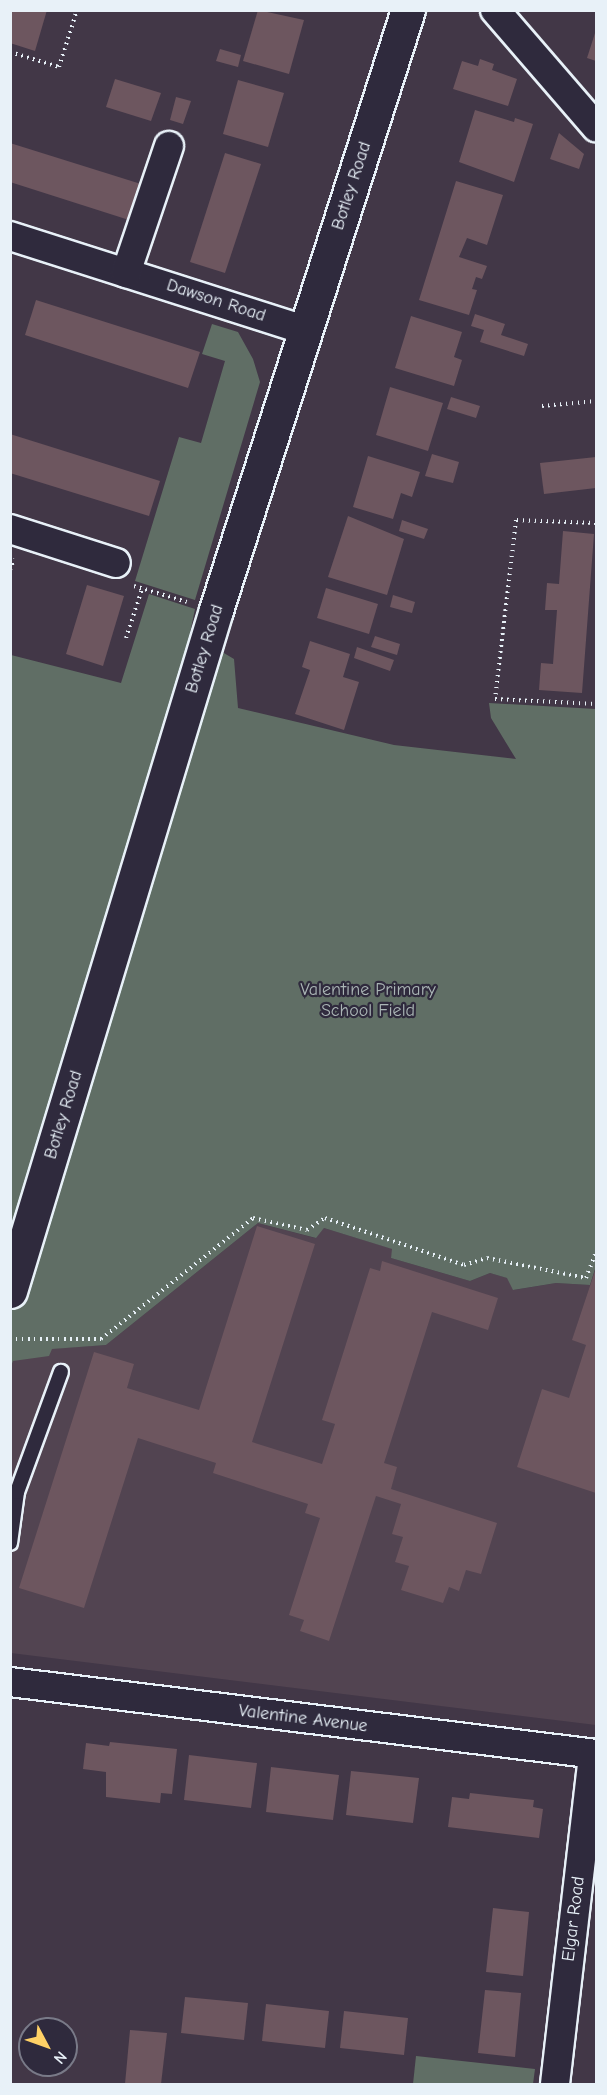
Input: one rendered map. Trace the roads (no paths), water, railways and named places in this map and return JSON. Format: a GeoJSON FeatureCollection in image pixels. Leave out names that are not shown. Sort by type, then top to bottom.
{"type":"FeatureCollection","features":[{"type":"Feature","properties":{"kind":"main road","name":"Botley Road"},"geometry":{"type":"LineString","coordinates":[[10,1291],[216,610],[408,10]]}},
{"type":"Feature","properties":{"kind":"street"},"geometry":{"type":"LineString","coordinates":[[495,10],[597,127]]}},
{"type":"Feature","properties":{"kind":"street"},"geometry":{"type":"LineString","coordinates":[[126,273],[169,146]]}},
{"type":"Feature","properties":{"kind":"street","name":"Dawson Road"},"geometry":{"type":"LineString","coordinates":[[10,236],[305,330]]}},
{"type":"Feature","properties":{"kind":"street"},"geometry":{"type":"LineString","coordinates":[[10,529],[116,563]]}},
{"type":"Feature","properties":{"kind":"street","name":"Valentine Avenue"},"geometry":{"type":"LineString","coordinates":[[10,1682],[595,1754]]}},
{"type":"Feature","properties":{"kind":"street","name":"Elgar Road"},"geometry":{"type":"LineString","coordinates":[[555,2085],[595,1754]]}},
{"type":"Feature","properties":{"kind":"lane"},"geometry":{"type":"LineString","coordinates":[[10,1543],[17,1492],[61,1372]]}},
{"type":"Feature","properties":{"kind":"park label","name":"Valentine Primary School Field"},"geometry":{"type":"Point","coordinates":[368,1001]}}]}
